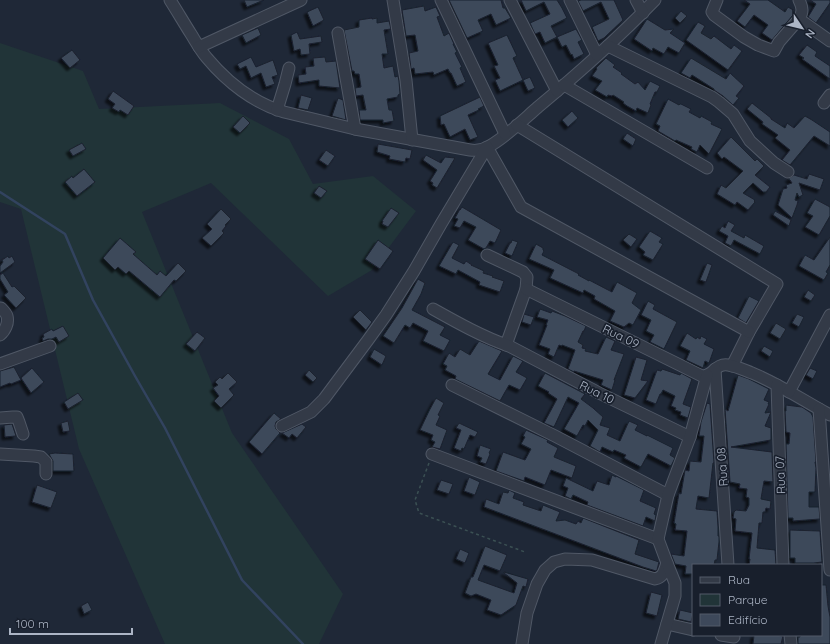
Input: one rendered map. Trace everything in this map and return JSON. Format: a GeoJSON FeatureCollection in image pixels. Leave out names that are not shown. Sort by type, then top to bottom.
{"type":"FeatureCollection","features":[{"type":"Feature","properties":{"kind":"street"},"geometry":{"type":"LineString","coordinates":[[170,0],[206,57],[236,86],[259,101],[277,110],[355,129],[470,150],[480,150],[487,147],[505,134],[561,88],[608,46],[655,0]]}},
{"type":"Feature","properties":{"kind":"street"},"geometry":{"type":"LineString","coordinates":[[199,47],[301,0]]}},
{"type":"Feature","properties":{"kind":"street"},"geometry":{"type":"LineString","coordinates":[[393,0],[406,80],[412,140]]}},
{"type":"Feature","properties":{"kind":"street"},"geometry":{"type":"LineString","coordinates":[[441,0],[505,134]]}},
{"type":"Feature","properties":{"kind":"street"},"geometry":{"type":"LineString","coordinates":[[510,0],[561,88],[707,168]]}},
{"type":"Feature","properties":{"kind":"street"},"geometry":{"type":"LineString","coordinates":[[570,0],[597,55]]}},
{"type":"Feature","properties":{"kind":"street"},"geometry":{"type":"LineString","coordinates":[[636,0],[642,13]]}},
{"type":"Feature","properties":{"kind":"street"},"geometry":{"type":"LineString","coordinates":[[717,0],[712,12],[714,15],[744,37],[758,45],[774,51],[779,42],[800,19],[803,13],[802,5],[799,0]]}},
{"type":"Feature","properties":{"kind":"street"},"geometry":{"type":"LineString","coordinates":[[800,19],[830,41]]}},
{"type":"Feature","properties":{"kind":"street"},"geometry":{"type":"LineString","coordinates":[[338,33],[355,129]]}},
{"type":"Feature","properties":{"kind":"street"},"geometry":{"type":"LineString","coordinates":[[608,46],[720,102],[733,114],[750,141],[774,163],[788,172]]}},
{"type":"Feature","properties":{"kind":"street"},"geometry":{"type":"LineString","coordinates":[[277,110],[289,68]]}},
{"type":"Feature","properties":{"kind":"street"},"geometry":{"type":"LineString","coordinates":[[516,125],[777,284],[749,332],[732,366]]}},
{"type":"Feature","properties":{"kind":"street"},"geometry":{"type":"LineString","coordinates":[[487,147],[521,207],[749,332]]}},
{"type":"Feature","properties":{"kind":"street"},"geometry":{"type":"LineString","coordinates":[[282,426],[311,412],[324,399],[368,340],[414,271],[487,147]]}},
{"type":"Feature","properties":{"kind":"street"},"geometry":{"type":"LineString","coordinates":[[487,255],[523,272],[527,277],[526,289],[506,345]]}},
{"type":"Feature","properties":{"kind":"street","name":"Rua 09"},"geometry":{"type":"LineString","coordinates":[[526,289],[702,376],[711,372]]}},
{"type":"Feature","properties":{"kind":"street"},"geometry":{"type":"LineString","coordinates":[[0,335],[4,332],[7,324],[7,316],[1,308]]}},
{"type":"Feature","properties":{"kind":"street","name":"Rua 10"},"geometry":{"type":"LineString","coordinates":[[433,309],[483,336],[506,345],[599,393],[690,437]]}},
{"type":"Feature","properties":{"kind":"street"},"geometry":{"type":"LineString","coordinates":[[790,392],[830,314]]}},
{"type":"Feature","properties":{"kind":"street"},"geometry":{"type":"LineString","coordinates":[[0,364],[50,346]]}},
{"type":"Feature","properties":{"kind":"street"},"geometry":{"type":"LineString","coordinates":[[661,644],[676,589],[673,577],[658,539],[668,495],[690,437],[711,372],[720,365],[728,364],[756,374],[830,416]]}},
{"type":"Feature","properties":{"kind":"street","name":"Rua 08"},"geometry":{"type":"LineString","coordinates":[[711,372],[728,564]]}},
{"type":"Feature","properties":{"kind":"street"},"geometry":{"type":"LineString","coordinates":[[452,385],[668,495]]}},
{"type":"Feature","properties":{"kind":"street","name":"Rua 07"},"geometry":{"type":"LineString","coordinates":[[777,385],[783,564]]}},
{"type":"Feature","properties":{"kind":"street"},"geometry":{"type":"LineString","coordinates":[[819,409],[830,568]]}},
{"type":"Feature","properties":{"kind":"street"},"geometry":{"type":"LineString","coordinates":[[0,418],[13,416],[17,417],[23,434]]}},
{"type":"Feature","properties":{"kind":"street"},"geometry":{"type":"LineString","coordinates":[[0,454],[41,457],[46,462],[46,474]]}},
{"type":"Feature","properties":{"kind":"street"},"geometry":{"type":"LineString","coordinates":[[432,454],[658,539]]}},
{"type":"Feature","properties":{"kind":"street"},"geometry":{"type":"LineString","coordinates":[[522,644],[527,613],[537,584],[545,570],[554,562],[565,559],[592,560],[655,579],[660,578],[667,563]]}},
{"type":"Feature","properties":{"kind":"street"},"geometry":{"type":"LineString","coordinates":[[667,624],[692,630]]}},
{"type":"Feature","properties":{"kind":"street"},"geometry":{"type":"LineString","coordinates":[[724,636],[734,639]]}},
{"type":"Feature","properties":{"kind":"path"},"geometry":{"type":"LineString","coordinates":[[432,454],[414,500],[419,513],[525,552]]}},
{"type":"Feature","properties":{"kind":"green space"},"geometry":{"type":"Polygon","coordinates":[[[0,43],[83,71],[99,109],[220,103],[289,139],[313,184],[373,176],[416,211],[372,270],[328,296],[211,183],[142,212],[232,433],[343,594],[319,644],[165,644],[79,449],[21,209],[0,202],[0,43]]]}},
{"type":"Feature","properties":{"kind":"building"},"geometry":{"type":"Polygon","coordinates":[[[244,0],[264,0],[247,7],[244,0]]]}},
{"type":"Feature","properties":{"kind":"building"},"geometry":{"type":"Polygon","coordinates":[[[449,0],[501,0],[503,8],[505,8],[511,18],[496,25],[491,14],[478,20],[483,31],[467,38],[449,0]]]}},
{"type":"Feature","properties":{"kind":"building"},"geometry":{"type":"Polygon","coordinates":[[[521,0],[557,0],[567,18],[551,26],[557,37],[545,43],[540,32],[535,34],[530,23],[550,14],[544,2],[526,11],[521,0]]]}},
{"type":"Feature","properties":{"kind":"building"},"geometry":{"type":"Polygon","coordinates":[[[614,0],[623,20],[604,38],[598,41],[592,27],[609,19],[601,2],[583,11],[578,1],[614,0]]]}},
{"type":"Feature","properties":{"kind":"building"},"geometry":{"type":"Polygon","coordinates":[[[744,0],[768,0],[785,12],[788,7],[795,11],[772,40],[762,33],[768,25],[754,15],[745,27],[737,21],[750,4],[744,0]]]}},
{"type":"Feature","properties":{"kind":"building"},"geometry":{"type":"Polygon","coordinates":[[[810,0],[830,0],[830,3],[816,23],[808,17],[816,4],[810,0]]]}},
{"type":"Feature","properties":{"kind":"building"},"geometry":{"type":"Polygon","coordinates":[[[424,6],[425,11],[436,7],[440,16],[437,17],[444,36],[449,33],[457,52],[455,53],[462,67],[460,68],[466,82],[457,86],[448,69],[434,75],[433,72],[415,74],[414,68],[411,69],[409,53],[418,51],[415,35],[406,36],[402,10],[424,6]]]}},
{"type":"Feature","properties":{"kind":"building"},"geometry":{"type":"Polygon","coordinates":[[[318,7],[324,20],[313,26],[307,12],[318,7]]]}},
{"type":"Feature","properties":{"kind":"building"},"geometry":{"type":"Polygon","coordinates":[[[681,11],[687,16],[680,23],[675,18],[681,11]]]}},
{"type":"Feature","properties":{"kind":"building"},"geometry":{"type":"Polygon","coordinates":[[[377,18],[377,23],[389,21],[391,29],[384,30],[388,54],[382,54],[384,68],[393,66],[395,77],[398,76],[399,81],[400,94],[398,97],[387,99],[389,110],[392,110],[394,121],[383,123],[383,120],[360,120],[359,110],[366,110],[363,95],[356,96],[355,88],[361,87],[359,74],[355,74],[354,71],[352,71],[344,30],[359,27],[359,20],[377,18]]]}},
{"type":"Feature","properties":{"kind":"building"},"geometry":{"type":"Polygon","coordinates":[[[647,19],[665,30],[674,29],[670,33],[685,43],[679,53],[668,47],[664,54],[653,48],[652,51],[634,39],[647,19]]]}},
{"type":"Feature","properties":{"kind":"building"},"geometry":{"type":"Polygon","coordinates":[[[698,22],[705,26],[701,33],[711,39],[714,36],[731,49],[734,45],[742,51],[728,70],[686,40],[698,22]]]}},
{"type":"Feature","properties":{"kind":"building"},"geometry":{"type":"Polygon","coordinates":[[[258,28],[261,35],[246,43],[242,35],[258,28]]]}},
{"type":"Feature","properties":{"kind":"building"},"geometry":{"type":"Polygon","coordinates":[[[576,29],[582,40],[578,42],[584,54],[574,59],[566,45],[562,47],[557,37],[576,29]]]}},
{"type":"Feature","properties":{"kind":"building"},"geometry":{"type":"Polygon","coordinates":[[[297,32],[300,39],[321,36],[322,42],[309,44],[310,54],[301,55],[300,49],[294,51],[291,35],[297,32]]]}},
{"type":"Feature","properties":{"kind":"building"},"geometry":{"type":"Polygon","coordinates":[[[507,35],[517,56],[513,58],[523,80],[500,91],[495,80],[500,78],[494,66],[498,65],[488,43],[507,35]]]}},
{"type":"Feature","properties":{"kind":"building"},"geometry":{"type":"Polygon","coordinates":[[[807,45],[817,52],[815,56],[830,66],[830,79],[802,59],[804,58],[799,55],[807,45]]]}},
{"type":"Feature","properties":{"kind":"building"},"geometry":{"type":"Polygon","coordinates":[[[72,50],[80,60],[70,68],[61,58],[72,50]]]}},
{"type":"Feature","properties":{"kind":"building"},"geometry":{"type":"Polygon","coordinates":[[[251,57],[256,67],[273,60],[278,75],[272,77],[275,84],[266,87],[261,73],[251,78],[246,66],[240,69],[237,64],[251,57]]]}},
{"type":"Feature","properties":{"kind":"building"},"geometry":{"type":"Polygon","coordinates":[[[325,57],[326,62],[336,61],[340,88],[319,86],[319,80],[299,83],[298,75],[306,74],[305,67],[314,66],[313,58],[325,57]]]}},
{"type":"Feature","properties":{"kind":"building"},"geometry":{"type":"Polygon","coordinates":[[[606,58],[615,65],[613,67],[622,73],[621,74],[635,84],[638,82],[645,90],[650,81],[660,86],[657,92],[655,92],[648,113],[637,108],[636,111],[613,95],[608,95],[607,97],[595,90],[602,81],[592,76],[597,69],[596,68],[606,58]]]}},
{"type":"Feature","properties":{"kind":"building"},"geometry":{"type":"Polygon","coordinates":[[[691,58],[726,79],[730,73],[744,86],[736,96],[739,98],[733,105],[714,89],[692,75],[690,78],[681,73],[691,58]]]}},
{"type":"Feature","properties":{"kind":"building"},"geometry":{"type":"Polygon","coordinates":[[[530,77],[535,88],[528,91],[523,80],[530,77]]]}},
{"type":"Feature","properties":{"kind":"building"},"geometry":{"type":"Polygon","coordinates":[[[113,91],[134,106],[128,115],[120,110],[119,112],[112,108],[115,104],[108,99],[113,91]]]}},
{"type":"Feature","properties":{"kind":"building"},"geometry":{"type":"Polygon","coordinates":[[[301,95],[312,98],[308,110],[298,108],[301,95]]]}},
{"type":"Feature","properties":{"kind":"building"},"geometry":{"type":"Polygon","coordinates":[[[480,97],[484,106],[468,115],[478,137],[470,140],[465,129],[450,137],[444,124],[441,125],[440,116],[480,97]]]}},
{"type":"Feature","properties":{"kind":"building"},"geometry":{"type":"Polygon","coordinates":[[[338,98],[343,100],[346,120],[332,116],[338,98]]]}},
{"type":"Feature","properties":{"kind":"building"},"geometry":{"type":"Polygon","coordinates":[[[668,99],[691,109],[689,112],[700,118],[701,116],[712,122],[711,124],[722,129],[709,154],[700,145],[697,152],[691,149],[692,147],[676,140],[675,141],[658,131],[660,126],[656,124],[668,99]]]}},
{"type":"Feature","properties":{"kind":"building"},"geometry":{"type":"Polygon","coordinates":[[[752,103],[771,119],[785,128],[787,123],[794,128],[805,116],[830,132],[830,146],[814,136],[790,165],[782,160],[790,150],[775,138],[778,135],[762,124],[763,122],[747,109],[752,103]]]}},
{"type":"Feature","properties":{"kind":"building"},"geometry":{"type":"Polygon","coordinates":[[[572,111],[578,118],[568,127],[562,120],[572,111]]]}},
{"type":"Feature","properties":{"kind":"building"},"geometry":{"type":"Polygon","coordinates":[[[243,116],[250,123],[240,133],[233,127],[243,116]]]}},
{"type":"Feature","properties":{"kind":"building"},"geometry":{"type":"Polygon","coordinates":[[[627,133],[636,139],[633,146],[623,139],[627,133]]]}},
{"type":"Feature","properties":{"kind":"building"},"geometry":{"type":"Polygon","coordinates":[[[731,137],[755,161],[757,159],[764,166],[755,175],[770,187],[766,192],[763,192],[753,183],[743,193],[755,200],[748,210],[737,202],[735,205],[717,194],[721,185],[726,188],[743,171],[724,157],[722,159],[717,153],[731,137]]]}},
{"type":"Feature","properties":{"kind":"building"},"geometry":{"type":"Polygon","coordinates":[[[82,143],[86,149],[73,156],[69,150],[82,143]]]}},
{"type":"Feature","properties":{"kind":"building"},"geometry":{"type":"Polygon","coordinates":[[[378,144],[412,150],[410,159],[406,158],[405,162],[389,159],[390,156],[377,152],[378,144]]]}},
{"type":"Feature","properties":{"kind":"building"},"geometry":{"type":"Polygon","coordinates":[[[326,150],[335,156],[328,166],[319,160],[326,150]]]}},
{"type":"Feature","properties":{"kind":"building"},"geometry":{"type":"Polygon","coordinates":[[[426,155],[441,163],[445,157],[455,158],[437,188],[432,185],[433,183],[430,181],[437,170],[423,160],[426,155]]]}},
{"type":"Feature","properties":{"kind":"building"},"geometry":{"type":"Polygon","coordinates":[[[84,169],[95,182],[77,196],[65,182],[72,176],[73,178],[84,169]]]}},
{"type":"Feature","properties":{"kind":"building"},"geometry":{"type":"Polygon","coordinates":[[[809,174],[824,179],[820,190],[799,183],[803,195],[799,197],[797,193],[795,200],[798,201],[792,218],[778,205],[783,189],[787,188],[786,185],[792,183],[788,179],[794,175],[807,179],[809,174]]]}},
{"type":"Feature","properties":{"kind":"building"},"geometry":{"type":"Polygon","coordinates":[[[319,186],[327,191],[321,198],[314,193],[319,186]]]}},
{"type":"Feature","properties":{"kind":"building"},"geometry":{"type":"Polygon","coordinates":[[[815,199],[830,207],[830,216],[819,235],[805,227],[813,216],[807,213],[815,199]]]}},
{"type":"Feature","properties":{"kind":"building"},"geometry":{"type":"Polygon","coordinates":[[[462,207],[501,230],[495,243],[490,241],[484,249],[468,240],[476,227],[464,221],[460,228],[454,226],[458,219],[455,218],[462,207]]]}},
{"type":"Feature","properties":{"kind":"building"},"geometry":{"type":"Polygon","coordinates":[[[391,208],[399,213],[388,227],[382,224],[382,221],[391,208]]]}},
{"type":"Feature","properties":{"kind":"building"},"geometry":{"type":"Polygon","coordinates":[[[221,209],[231,219],[222,231],[224,233],[211,246],[202,238],[212,229],[207,224],[221,209]]]}},
{"type":"Feature","properties":{"kind":"building"},"geometry":{"type":"Polygon","coordinates":[[[775,211],[791,220],[789,226],[773,215],[775,211]]]}},
{"type":"Feature","properties":{"kind":"building"},"geometry":{"type":"Polygon","coordinates":[[[728,221],[735,225],[731,231],[744,238],[745,235],[764,246],[760,254],[734,240],[731,246],[725,243],[728,236],[719,231],[722,226],[725,228],[728,221]]]}},
{"type":"Feature","properties":{"kind":"building"},"geometry":{"type":"Polygon","coordinates":[[[650,231],[662,238],[659,242],[663,244],[653,260],[643,255],[645,252],[639,247],[650,231]]]}},
{"type":"Feature","properties":{"kind":"building"},"geometry":{"type":"Polygon","coordinates":[[[629,234],[637,239],[631,247],[623,240],[629,234]]]}},
{"type":"Feature","properties":{"kind":"building"},"geometry":{"type":"Polygon","coordinates":[[[830,237],[830,265],[824,280],[799,266],[805,255],[814,260],[830,237]]]}},
{"type":"Feature","properties":{"kind":"building"},"geometry":{"type":"Polygon","coordinates":[[[120,238],[136,252],[133,254],[157,275],[160,271],[166,276],[178,263],[186,271],[176,281],[174,280],[160,297],[129,271],[126,274],[118,267],[115,270],[103,258],[120,238]]]}},
{"type":"Feature","properties":{"kind":"building"},"geometry":{"type":"Polygon","coordinates":[[[378,240],[393,251],[380,269],[365,259],[378,240]]]}},
{"type":"Feature","properties":{"kind":"building"},"geometry":{"type":"Polygon","coordinates":[[[512,240],[518,242],[512,256],[505,253],[512,240]]]}},
{"type":"Feature","properties":{"kind":"building"},"geometry":{"type":"Polygon","coordinates":[[[453,242],[459,245],[452,258],[464,264],[466,261],[484,271],[483,273],[504,281],[500,292],[479,285],[480,282],[458,270],[456,274],[439,266],[453,242]]]}},
{"type":"Feature","properties":{"kind":"building"},"geometry":{"type":"Polygon","coordinates":[[[536,244],[543,248],[544,251],[542,255],[579,274],[578,275],[589,281],[612,292],[617,282],[637,293],[632,303],[641,310],[633,325],[629,323],[624,327],[610,321],[615,311],[594,299],[595,296],[584,290],[583,293],[550,278],[554,270],[529,259],[536,244]]]}},
{"type":"Feature","properties":{"kind":"building"},"geometry":{"type":"Polygon","coordinates":[[[8,256],[9,258],[12,256],[15,262],[0,273],[0,266],[3,262],[2,260],[8,256]]]}},
{"type":"Feature","properties":{"kind":"building"},"geometry":{"type":"Polygon","coordinates":[[[707,263],[712,265],[706,282],[700,280],[707,263]]]}},
{"type":"Feature","properties":{"kind":"building"},"geometry":{"type":"Polygon","coordinates":[[[3,273],[12,287],[14,286],[26,298],[16,308],[4,295],[8,292],[0,279],[0,275],[3,273]]]}},
{"type":"Feature","properties":{"kind":"building"},"geometry":{"type":"Polygon","coordinates":[[[418,279],[425,283],[412,310],[445,327],[440,335],[450,340],[444,351],[423,341],[428,331],[413,323],[410,328],[405,325],[394,343],[383,336],[402,308],[418,279]]]}},
{"type":"Feature","properties":{"kind":"building"},"geometry":{"type":"Polygon","coordinates":[[[808,290],[815,295],[811,301],[804,297],[808,290]]]}},
{"type":"Feature","properties":{"kind":"building"},"geometry":{"type":"Polygon","coordinates":[[[749,296],[759,301],[746,323],[738,318],[749,296]]]}},
{"type":"Feature","properties":{"kind":"building"},"geometry":{"type":"Polygon","coordinates":[[[648,301],[655,305],[653,309],[677,322],[664,349],[650,342],[654,335],[646,331],[651,320],[641,315],[648,301]]]}},
{"type":"Feature","properties":{"kind":"building"},"geometry":{"type":"Polygon","coordinates":[[[540,309],[551,313],[552,311],[586,326],[578,342],[583,345],[582,348],[586,349],[585,351],[598,354],[606,337],[615,341],[611,350],[624,354],[614,380],[612,390],[601,385],[603,380],[568,369],[575,350],[559,345],[554,357],[548,354],[550,349],[539,345],[548,320],[537,317],[540,309]]]}},
{"type":"Feature","properties":{"kind":"building"},"geometry":{"type":"Polygon","coordinates":[[[360,310],[372,322],[366,330],[353,317],[360,310]]]}},
{"type":"Feature","properties":{"kind":"building"},"geometry":{"type":"Polygon","coordinates":[[[524,314],[534,317],[531,325],[522,322],[524,314]]]}},
{"type":"Feature","properties":{"kind":"building"},"geometry":{"type":"Polygon","coordinates":[[[797,314],[804,317],[799,327],[792,323],[797,314]]]}},
{"type":"Feature","properties":{"kind":"building"},"geometry":{"type":"Polygon","coordinates":[[[776,323],[786,329],[780,339],[770,333],[776,323]]]}},
{"type":"Feature","properties":{"kind":"building"},"geometry":{"type":"Polygon","coordinates":[[[63,326],[69,336],[59,342],[56,337],[43,341],[43,334],[52,329],[53,331],[63,326]]]}},
{"type":"Feature","properties":{"kind":"building"},"geometry":{"type":"Polygon","coordinates":[[[197,332],[205,338],[195,351],[186,344],[197,332]]]}},
{"type":"Feature","properties":{"kind":"building"},"geometry":{"type":"Polygon","coordinates":[[[687,333],[696,339],[697,337],[700,339],[701,336],[707,339],[704,344],[714,349],[709,363],[705,361],[703,368],[686,360],[690,351],[680,346],[687,333]]]}},
{"type":"Feature","properties":{"kind":"building"},"geometry":{"type":"Polygon","coordinates":[[[479,341],[502,351],[488,374],[500,380],[513,356],[523,361],[516,372],[527,378],[520,390],[509,385],[500,401],[455,379],[456,376],[445,370],[447,366],[443,364],[449,353],[455,357],[460,349],[470,355],[479,341]]]}},
{"type":"Feature","properties":{"kind":"building"},"geometry":{"type":"Polygon","coordinates":[[[764,346],[773,351],[770,357],[761,351],[764,346]]]}},
{"type":"Feature","properties":{"kind":"building"},"geometry":{"type":"Polygon","coordinates":[[[374,349],[386,356],[382,365],[370,357],[374,349]]]}},
{"type":"Feature","properties":{"kind":"building"},"geometry":{"type":"Polygon","coordinates":[[[636,357],[647,360],[641,380],[648,381],[635,398],[624,395],[636,357]]]}},
{"type":"Feature","properties":{"kind":"building"},"geometry":{"type":"Polygon","coordinates":[[[14,367],[21,380],[0,387],[0,371],[14,367]]]}},
{"type":"Feature","properties":{"kind":"building"},"geometry":{"type":"Polygon","coordinates":[[[32,368],[44,382],[31,393],[21,378],[32,368]]]}},
{"type":"Feature","properties":{"kind":"building"},"geometry":{"type":"Polygon","coordinates":[[[810,368],[817,371],[813,379],[806,375],[810,368]]]}},
{"type":"Feature","properties":{"kind":"building"},"geometry":{"type":"Polygon","coordinates":[[[662,369],[680,375],[681,373],[692,379],[683,404],[691,407],[688,418],[680,415],[681,412],[675,410],[676,408],[671,406],[675,396],[663,390],[656,404],[646,400],[657,370],[661,371],[662,369]]]}},
{"type":"Feature","properties":{"kind":"building"},"geometry":{"type":"Polygon","coordinates":[[[309,370],[317,378],[313,382],[305,375],[309,370]]]}},
{"type":"Feature","properties":{"kind":"building"},"geometry":{"type":"Polygon","coordinates":[[[228,373],[237,382],[229,389],[234,395],[221,408],[214,401],[219,396],[213,388],[218,385],[215,382],[220,377],[222,379],[228,373]]]}},
{"type":"Feature","properties":{"kind":"building"},"geometry":{"type":"Polygon","coordinates":[[[545,373],[585,394],[581,399],[603,417],[600,425],[610,428],[607,435],[620,441],[629,421],[638,425],[635,430],[673,448],[670,455],[675,458],[671,466],[648,454],[641,467],[624,458],[626,455],[614,450],[613,452],[602,447],[600,452],[590,446],[598,430],[588,420],[585,426],[583,425],[577,436],[564,429],[579,403],[568,397],[554,427],[544,423],[557,399],[548,393],[549,392],[538,386],[545,373]]]}},
{"type":"Feature","properties":{"kind":"building"},"geometry":{"type":"Polygon","coordinates":[[[738,375],[769,389],[764,400],[769,402],[765,413],[771,412],[765,426],[771,428],[771,440],[731,447],[772,452],[773,482],[764,481],[761,499],[771,501],[770,509],[766,508],[765,512],[763,512],[762,523],[759,523],[757,548],[775,550],[776,564],[749,564],[752,533],[735,531],[736,519],[733,518],[734,512],[736,510],[746,511],[749,505],[749,498],[746,497],[747,489],[739,488],[740,484],[730,482],[725,409],[728,411],[738,375]]]}},
{"type":"Feature","properties":{"kind":"building"},"geometry":{"type":"Polygon","coordinates":[[[78,393],[83,400],[68,409],[64,402],[78,393]]]}},
{"type":"Feature","properties":{"kind":"building"},"geometry":{"type":"Polygon","coordinates":[[[436,398],[444,403],[438,415],[440,416],[436,425],[447,430],[440,449],[432,447],[435,442],[431,440],[433,435],[420,430],[436,398]]]}},
{"type":"Feature","properties":{"kind":"building"},"geometry":{"type":"Polygon","coordinates":[[[707,403],[710,404],[714,463],[709,498],[698,496],[696,509],[717,511],[719,542],[717,560],[715,560],[714,564],[692,564],[692,574],[685,574],[686,566],[675,564],[671,554],[684,556],[687,531],[675,530],[676,524],[674,523],[679,493],[681,494],[685,470],[689,471],[690,461],[701,462],[704,436],[699,436],[701,422],[707,403]]]}},
{"type":"Feature","properties":{"kind":"building"},"geometry":{"type":"Polygon","coordinates":[[[786,405],[802,407],[811,413],[813,417],[816,462],[815,492],[809,492],[809,507],[819,507],[820,519],[793,521],[793,518],[788,518],[786,444],[789,444],[790,433],[786,432],[786,405]]]}},
{"type":"Feature","properties":{"kind":"building"},"geometry":{"type":"Polygon","coordinates":[[[274,413],[281,419],[276,422],[275,426],[280,433],[262,454],[249,442],[274,413]]]}},
{"type":"Feature","properties":{"kind":"building"},"geometry":{"type":"Polygon","coordinates":[[[68,421],[70,431],[63,432],[61,423],[68,421]]]}},
{"type":"Feature","properties":{"kind":"building"},"geometry":{"type":"Polygon","coordinates":[[[459,423],[478,432],[475,437],[470,435],[464,449],[462,448],[461,451],[454,448],[461,430],[456,428],[459,423]]]}},
{"type":"Feature","properties":{"kind":"building"},"geometry":{"type":"Polygon","coordinates":[[[12,424],[16,436],[5,437],[4,425],[12,424]]]}},
{"type":"Feature","properties":{"kind":"building"},"geometry":{"type":"Polygon","coordinates":[[[302,424],[306,427],[297,438],[292,434],[289,438],[282,433],[302,424]]]}},
{"type":"Feature","properties":{"kind":"building"},"geometry":{"type":"Polygon","coordinates":[[[526,430],[548,440],[547,442],[558,448],[554,457],[576,466],[572,478],[551,470],[545,485],[525,477],[524,481],[496,471],[503,452],[525,460],[531,449],[521,444],[525,437],[523,436],[526,430]]]}},
{"type":"Feature","properties":{"kind":"building"},"geometry":{"type":"Polygon","coordinates":[[[480,445],[491,449],[486,464],[480,462],[482,458],[477,456],[480,445]]]}},
{"type":"Feature","properties":{"kind":"building"},"geometry":{"type":"Polygon","coordinates":[[[49,454],[73,454],[74,471],[53,471],[53,461],[49,454]]]}},
{"type":"Feature","properties":{"kind":"building"},"geometry":{"type":"Polygon","coordinates":[[[612,475],[644,490],[640,501],[656,508],[654,514],[656,515],[655,521],[646,517],[643,526],[587,505],[588,502],[573,495],[571,499],[565,496],[568,488],[563,486],[566,478],[593,491],[597,481],[609,485],[612,475]]]}},
{"type":"Feature","properties":{"kind":"building"},"geometry":{"type":"Polygon","coordinates":[[[469,477],[480,482],[475,495],[464,491],[469,477]]]}},
{"type":"Feature","properties":{"kind":"building"},"geometry":{"type":"Polygon","coordinates":[[[441,480],[453,484],[449,494],[437,490],[441,480]]]}},
{"type":"Feature","properties":{"kind":"building"},"geometry":{"type":"Polygon","coordinates":[[[37,485],[57,492],[51,508],[32,502],[37,485]]]}},
{"type":"Feature","properties":{"kind":"building"},"geometry":{"type":"Polygon","coordinates":[[[509,490],[515,493],[513,498],[524,502],[523,505],[541,511],[543,505],[560,512],[556,521],[565,520],[576,524],[578,521],[581,523],[583,518],[639,540],[635,554],[659,562],[657,570],[643,567],[484,507],[486,499],[499,504],[503,492],[508,493],[509,490]]]}},
{"type":"Feature","properties":{"kind":"building"},"geometry":{"type":"Polygon","coordinates":[[[790,530],[820,531],[822,562],[795,563],[795,558],[790,558],[790,530]]]}},
{"type":"Feature","properties":{"kind":"building"},"geometry":{"type":"Polygon","coordinates":[[[485,546],[507,555],[500,571],[484,565],[478,580],[514,593],[517,583],[504,572],[528,579],[526,587],[523,586],[516,605],[501,615],[487,610],[491,600],[476,594],[471,596],[465,593],[485,546]]]}},
{"type":"Feature","properties":{"kind":"building"},"geometry":{"type":"Polygon","coordinates":[[[460,549],[469,553],[465,563],[456,559],[460,549]]]}},
{"type":"Feature","properties":{"kind":"building"},"geometry":{"type":"Polygon","coordinates":[[[822,585],[826,585],[830,617],[830,644],[798,644],[798,637],[822,636],[822,585]]]}},
{"type":"Feature","properties":{"kind":"building"},"geometry":{"type":"Polygon","coordinates":[[[651,592],[662,595],[657,616],[646,613],[651,592]]]}},
{"type":"Feature","properties":{"kind":"building"},"geometry":{"type":"Polygon","coordinates":[[[88,602],[92,610],[84,614],[81,606],[88,602]]]}},
{"type":"Feature","properties":{"kind":"building"},"geometry":{"type":"Polygon","coordinates":[[[680,610],[692,613],[691,622],[678,619],[680,610]]]}},
{"type":"Feature","properties":{"kind":"building"},"geometry":{"type":"Polygon","coordinates":[[[754,636],[783,636],[781,644],[753,644],[754,636]]]}},
{"type":"Feature","properties":{"kind":"waterway"},"geometry":{"type":"LineString","coordinates":[[0,192],[65,234],[93,300],[165,428],[242,580],[303,644]]}}]}
